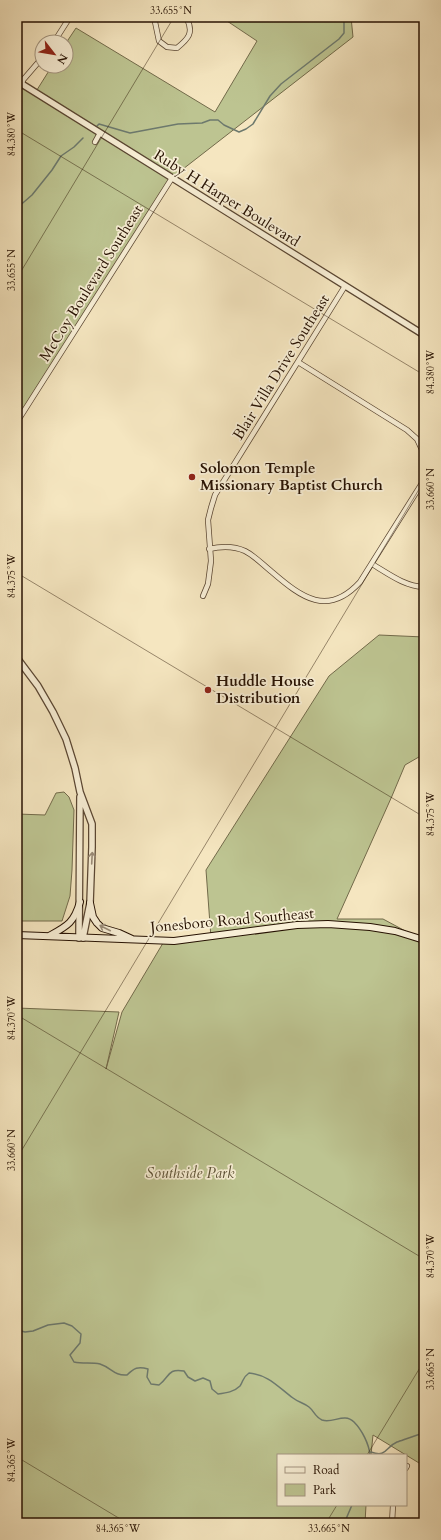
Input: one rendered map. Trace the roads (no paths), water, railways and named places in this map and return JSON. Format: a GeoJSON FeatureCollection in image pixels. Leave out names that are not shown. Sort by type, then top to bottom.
{"type":"FeatureCollection","features":[{"type":"Feature","properties":{"kind":"main road"},"geometry":{"type":"LineString","coordinates":[[47,936],[69,924],[76,914],[80,902]]}},
{"type":"Feature","properties":{"kind":"main road"},"geometry":{"type":"LineString","coordinates":[[90,902],[93,917],[102,928],[120,933],[133,940]]}},
{"type":"Feature","properties":{"kind":"main road","name":"Jonesboro Road Southeast"},"geometry":{"type":"LineString","coordinates":[[17,935],[174,941],[298,925],[328,924],[370,927],[395,931],[424,940]]}},
{"type":"Feature","properties":{"kind":"street"},"geometry":{"type":"LineString","coordinates":[[59,34],[70,17]]}},
{"type":"Feature","properties":{"kind":"street"},"geometry":{"type":"LineString","coordinates":[[154,17],[159,41],[167,47],[177,48],[185,42],[190,34],[190,25],[184,17]]}},
{"type":"Feature","properties":{"kind":"street"},"geometry":{"type":"LineString","coordinates":[[20,82],[34,67]]}},
{"type":"Feature","properties":{"kind":"street","name":"Ruby H Harper Boulevard"},"geometry":{"type":"LineString","coordinates":[[20,82],[424,335]]}},
{"type":"Feature","properties":{"kind":"street"},"geometry":{"type":"LineString","coordinates":[[95,142],[100,133]]}},
{"type":"Feature","properties":{"kind":"street","name":"McCoy Boulevard Southeast"},"geometry":{"type":"LineString","coordinates":[[17,422],[172,178]]}},
{"type":"Feature","properties":{"kind":"street","name":"Blair Villa Drive Southeast"},"geometry":{"type":"LineString","coordinates":[[204,596],[210,571],[208,520],[216,495],[345,286]]}},
{"type":"Feature","properties":{"kind":"street"},"geometry":{"type":"LineString","coordinates":[[298,362],[407,430],[417,439],[424,454]]}},
{"type":"Feature","properties":{"kind":"street"},"geometry":{"type":"LineString","coordinates":[[209,549],[227,547],[245,551],[255,557],[277,576],[309,598],[323,601],[334,601],[351,592],[360,582],[424,480]]}},
{"type":"Feature","properties":{"kind":"street"},"geometry":{"type":"LineString","coordinates":[[372,564],[410,586],[424,588]]}},
{"type":"Feature","properties":{"kind":"street"},"geometry":{"type":"LineString","coordinates":[[17,658],[38,686],[53,712],[67,744],[75,768],[80,792],[92,824],[90,902],[81,938]]}},
{"type":"Feature","properties":{"kind":"street"},"geometry":{"type":"LineString","coordinates":[[80,792],[81,938]]}},
{"type":"Feature","properties":{"kind":"street"},"geometry":{"type":"LineString","coordinates":[[80,875],[91,875]]}},
{"type":"Feature","properties":{"kind":"street"},"geometry":{"type":"LineString","coordinates":[[392,1523],[393,1506]]}},
{"type":"Feature","properties":{"kind":"waterway"},"geometry":{"type":"LineString","coordinates":[[97,126],[99,124],[130,133],[178,124],[202,123],[210,120],[218,120],[224,125],[239,132],[246,129],[253,124],[270,96],[281,84],[339,39],[344,33],[344,17]]}},
{"type":"Feature","properties":{"kind":"waterway"},"geometry":{"type":"LineString","coordinates":[[17,208],[32,195],[61,156],[74,147],[83,138]]}},
{"type":"Feature","properties":{"kind":"waterway"},"geometry":{"type":"LineString","coordinates":[[17,1330],[25,1332],[33,1331],[48,1325],[64,1323],[72,1326],[81,1334],[80,1343],[70,1355],[74,1362],[100,1364],[116,1373],[123,1375],[127,1375],[136,1368],[148,1369],[147,1377],[151,1384],[159,1385],[169,1374],[178,1370],[184,1371],[188,1377],[195,1381],[203,1378],[210,1381],[212,1389],[218,1394],[230,1392],[238,1388],[245,1376],[249,1373],[262,1376],[273,1382],[295,1399],[305,1404],[322,1420],[330,1421],[342,1418],[350,1419],[357,1425],[362,1433],[367,1442],[370,1454]]}},
{"type":"Feature","properties":{"kind":"waterway"},"geometry":{"type":"LineString","coordinates":[[371,1452],[380,1454],[383,1453],[397,1442],[424,1433]]}},
{"type":"Feature","properties":{"kind":"waterway"},"geometry":{"type":"LineString","coordinates":[[342,1523],[346,1519],[352,1506]]}},
{"type":"Feature","properties":{"kind":"place","name":"Solomon Temple Missionary Baptist Church"},"geometry":{"type":"Point","coordinates":[192,477]}},
{"type":"Feature","properties":{"kind":"place","name":"Huddle House Distribution"},"geometry":{"type":"Point","coordinates":[208,690]}},
{"type":"Feature","properties":{"kind":"park label","name":"Southside Park"},"geometry":{"type":"Point","coordinates":[190,1173]}}]}
